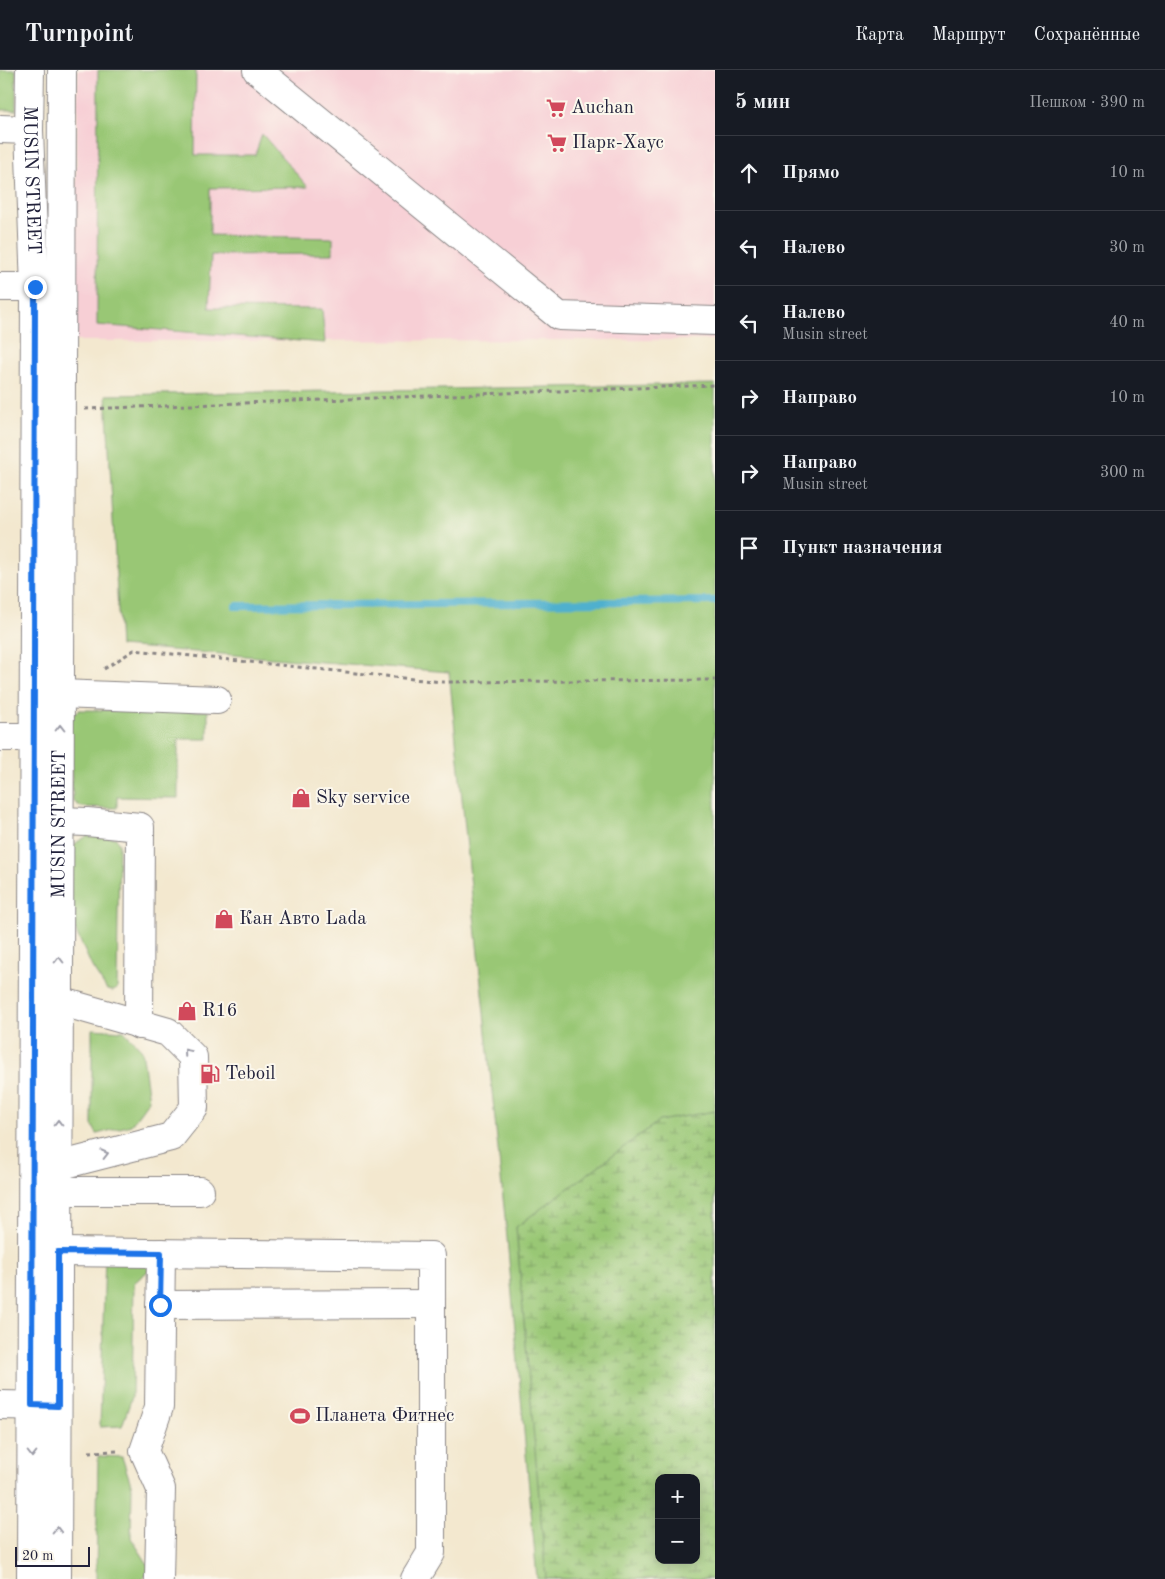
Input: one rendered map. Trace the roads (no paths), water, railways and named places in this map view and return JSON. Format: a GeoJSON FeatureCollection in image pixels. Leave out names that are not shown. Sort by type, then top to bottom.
{"type":"FeatureCollection","features":[{"type":"Feature","properties":{"kind":"street","name":"MUSIN STREET"},"geometry":{"type":"LineString","coordinates":[[30,70],[29,130],[35,287],[33,738],[45,1405],[57,1579]]}},
{"type":"Feature","properties":{"kind":"street","name":"MUSIN STREET"},"geometry":{"type":"LineString","coordinates":[[31,1579],[58,1252],[62,70]]}},
{"type":"Feature","properties":{"kind":"street"},"geometry":{"type":"LineString","coordinates":[[257,70],[560,316],[715,321]]}},
{"type":"Feature","properties":{"kind":"street"},"geometry":{"type":"LineString","coordinates":[[0,130],[29,130]]}},
{"type":"Feature","properties":{"kind":"street"},"geometry":{"type":"LineString","coordinates":[[0,287],[35,287]]}},
{"type":"Feature","properties":{"kind":"street"},"geometry":{"type":"LineString","coordinates":[[60,694],[217,700]]}},
{"type":"Feature","properties":{"kind":"street"},"geometry":{"type":"LineString","coordinates":[[0,737],[33,738]]}},
{"type":"Feature","properties":{"kind":"street"},"geometry":{"type":"LineString","coordinates":[[60,821],[140,827],[139,1025]]}},
{"type":"Feature","properties":{"kind":"street"},"geometry":{"type":"LineString","coordinates":[[58,1179],[171,1137],[194,1108],[193,1057],[168,1032],[59,1001]]}},
{"type":"Feature","properties":{"kind":"street"},"geometry":{"type":"LineString","coordinates":[[58,1179],[200,1190]]}},
{"type":"Feature","properties":{"kind":"street"},"geometry":{"type":"LineString","coordinates":[[58,1252],[431,1256],[431,1553],[416,1579]]}},
{"type":"Feature","properties":{"kind":"street"},"geometry":{"type":"LineString","coordinates":[[159,1579],[161,1489],[144,1451],[160,1406],[161,1253]]}},
{"type":"Feature","properties":{"kind":"street"},"geometry":{"type":"LineString","coordinates":[[160,1305],[431,1304]]}},
{"type":"Feature","properties":{"kind":"street"},"geometry":{"type":"LineString","coordinates":[[0,1405],[45,1405]]}},
{"type":"Feature","properties":{"kind":"waterway"},"geometry":{"type":"LineString","coordinates":[[236,606],[715,601]]}},
{"type":"Feature","properties":{"kind":"place","name":"Auchan"},"geometry":{"type":"Point","coordinates":[556,108]}},
{"type":"Feature","properties":{"kind":"place","name":"Парк-Хаус"},"geometry":{"type":"Point","coordinates":[557,143]}},
{"type":"Feature","properties":{"kind":"place","name":"Sky service"},"geometry":{"type":"Point","coordinates":[301,798]}},
{"type":"Feature","properties":{"kind":"place","name":"Кан Авто Lada"},"geometry":{"type":"Point","coordinates":[224,919]}},
{"type":"Feature","properties":{"kind":"place","name":"R16"},"geometry":{"type":"Point","coordinates":[187,1011]}},
{"type":"Feature","properties":{"kind":"place","name":"Teboil"},"geometry":{"type":"Point","coordinates":[210,1074]}},
{"type":"Feature","properties":{"kind":"place","name":"Планета Фитнес"},"geometry":{"type":"Point","coordinates":[300,1416]}}]}
